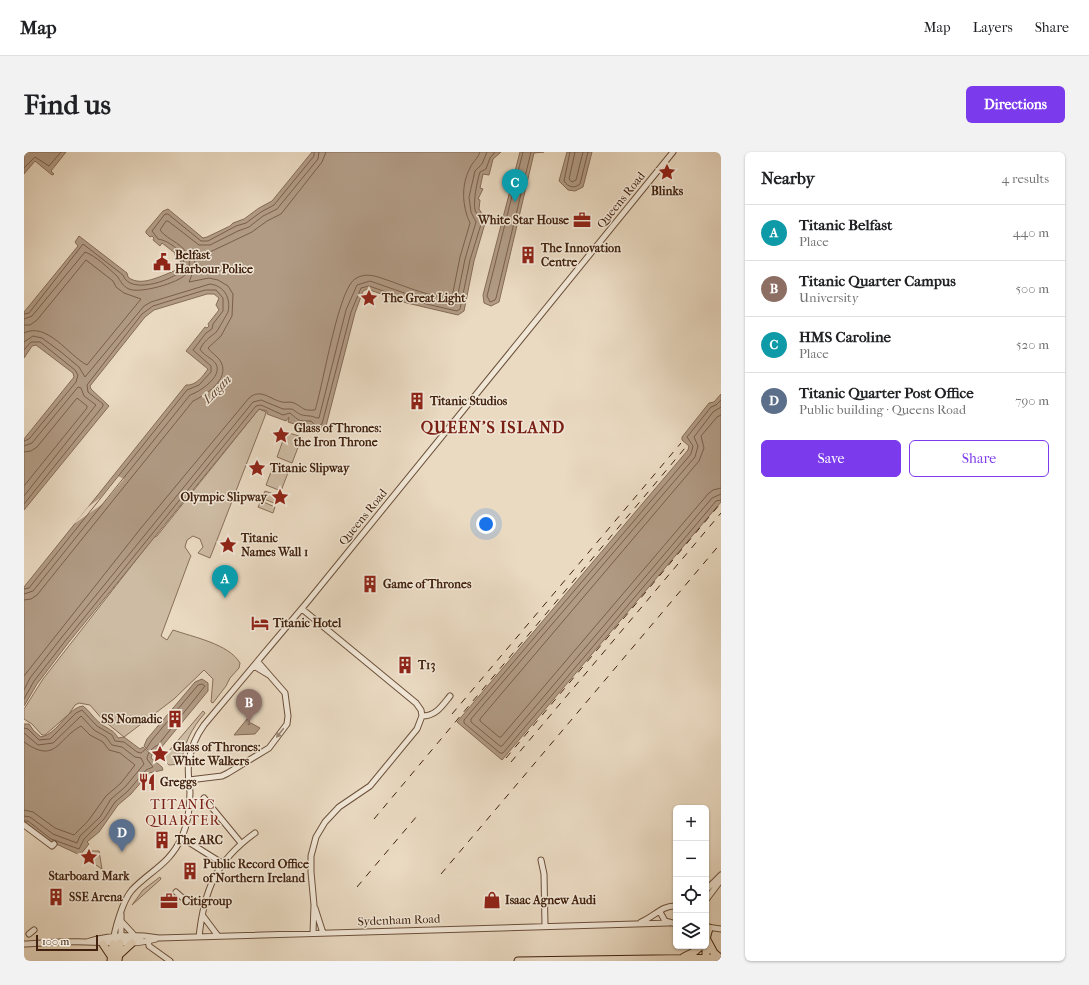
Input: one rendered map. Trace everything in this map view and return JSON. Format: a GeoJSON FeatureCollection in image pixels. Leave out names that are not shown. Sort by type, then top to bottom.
{"type":"FeatureCollection","features":[{"type":"Feature","properties":{"kind":"highway"},"geometry":{"type":"LineString","coordinates":[[119,958],[121,939]]}},
{"type":"Feature","properties":{"kind":"highway"},"geometry":{"type":"LineString","coordinates":[[111,958],[113,940]]}},
{"type":"Feature","properties":{"kind":"highway"},"geometry":{"type":"LineString","coordinates":[[119,958],[132,943]]}},
{"type":"Feature","properties":{"kind":"highway"},"geometry":{"type":"LineString","coordinates":[[103,944],[111,958]]}},
{"type":"Feature","properties":{"kind":"highway"},"geometry":{"type":"LineString","coordinates":[[709,944],[714,953],[720,958]]}},
{"type":"Feature","properties":{"kind":"highway"},"geometry":{"type":"LineString","coordinates":[[680,958],[698,949]]}},
{"type":"Feature","properties":{"kind":"highway"},"geometry":{"type":"LineString","coordinates":[[706,949],[706,960]]}},
{"type":"Feature","properties":{"kind":"highway"},"geometry":{"type":"LineString","coordinates":[[518,961],[680,958],[706,960],[720,958]]}},
{"type":"Feature","properties":{"kind":"street","name":"Queens Road"},"geometry":{"type":"LineString","coordinates":[[113,940],[121,913],[129,894],[166,862],[182,836],[189,808],[190,755],[198,733],[302,609],[673,152]]}},
{"type":"Feature","properties":{"kind":"street"},"geometry":{"type":"LineString","coordinates":[[302,609],[416,703],[421,710],[422,716],[417,729],[370,786],[339,807],[325,822],[316,837],[311,856],[314,905],[313,933]]}},
{"type":"Feature","properties":{"kind":"street"},"geometry":{"type":"LineString","coordinates":[[189,780],[222,776],[269,748],[287,724],[286,696],[280,685],[256,664]]}},
{"type":"Feature","properties":{"kind":"street"},"geometry":{"type":"LineString","coordinates":[[422,716],[429,716],[436,712],[450,696]]}},
{"type":"Feature","properties":{"kind":"street"},"geometry":{"type":"LineString","coordinates":[[204,798],[241,843]]}},
{"type":"Feature","properties":{"kind":"street"},"geometry":{"type":"LineString","coordinates":[[24,826],[52,846],[54,844]]}},
{"type":"Feature","properties":{"kind":"street"},"geometry":{"type":"LineString","coordinates":[[199,937],[205,904],[212,882],[222,863],[241,843],[255,833]]}},
{"type":"Feature","properties":{"kind":"street"},"geometry":{"type":"LineString","coordinates":[[190,843],[222,863]]}},
{"type":"Feature","properties":{"kind":"street"},"geometry":{"type":"LineString","coordinates":[[541,860],[544,874],[545,925]]}},
{"type":"Feature","properties":{"kind":"street"},"geometry":{"type":"LineString","coordinates":[[709,887],[721,875]]}},
{"type":"Feature","properties":{"kind":"street"},"geometry":{"type":"LineString","coordinates":[[709,896],[721,880]]}},
{"type":"Feature","properties":{"kind":"street"},"geometry":{"type":"LineString","coordinates":[[176,892],[186,900],[205,904]]}},
{"type":"Feature","properties":{"kind":"street"},"geometry":{"type":"LineString","coordinates":[[314,905],[322,933]]}},
{"type":"Feature","properties":{"kind":"street","name":"Sydenham Road"},"geometry":{"type":"LineString","coordinates":[[640,922],[660,912],[666,906],[673,906]]}},
{"type":"Feature","properties":{"kind":"street"},"geometry":{"type":"LineString","coordinates":[[660,912],[662,918],[669,923]]}},
{"type":"Feature","properties":{"kind":"street","name":"Queens Road"},"geometry":{"type":"LineString","coordinates":[[121,913],[121,939]]}},
{"type":"Feature","properties":{"kind":"street"},"geometry":{"type":"LineString","coordinates":[[202,916],[218,936]]}},
{"type":"Feature","properties":{"kind":"street"},"geometry":{"type":"LineString","coordinates":[[122,922],[134,935]]}},
{"type":"Feature","properties":{"kind":"street","name":"Sydenham Road"},"geometry":{"type":"LineString","coordinates":[[24,944],[87,942],[103,944],[121,939],[132,943],[159,938],[640,922],[673,924]]}},
{"type":"Feature","properties":{"kind":"street"},"geometry":{"type":"LineString","coordinates":[[709,927],[721,929]]}},
{"type":"Feature","properties":{"kind":"street"},"geometry":{"type":"LineString","coordinates":[[29,934],[34,930]]}},
{"type":"Feature","properties":{"kind":"street","name":"Sydenham Road"},"geometry":{"type":"LineString","coordinates":[[87,942],[96,939],[121,939],[134,935],[149,939]]}},
{"type":"Feature","properties":{"kind":"street"},"geometry":{"type":"LineString","coordinates":[[121,939],[149,939],[153,948],[170,961]]}},
{"type":"Feature","properties":{"kind":"shaded area"},"geometry":{"type":"Polygon","coordinates":[[[259,409],[266,412],[265,416],[210,558],[198,553],[203,547],[200,539],[193,536],[187,540],[185,547],[191,556],[161,636],[167,640],[173,630],[210,642],[235,656],[240,663],[239,668],[230,678],[213,703],[211,702],[213,679],[204,670],[174,699],[124,737],[103,720],[90,705],[79,703],[75,705],[69,714],[45,735],[42,735],[32,724],[24,719],[24,709],[43,679],[154,537],[157,536],[259,409]]]}},
{"type":"Feature","properties":{"kind":"shaded area"},"geometry":{"type":"Polygon","coordinates":[[[286,432],[302,437],[292,463],[277,457],[286,432]]]}},
{"type":"Feature","properties":{"kind":"shaded area"},"geometry":{"type":"Polygon","coordinates":[[[274,464],[289,470],[281,491],[266,485],[274,464]]]}},
{"type":"Feature","properties":{"kind":"shaded area"},"geometry":{"type":"Polygon","coordinates":[[[265,491],[279,496],[276,504],[262,498],[265,491]]]}},
{"type":"Feature","properties":{"kind":"shaded area"},"geometry":{"type":"Polygon","coordinates":[[[261,501],[275,507],[273,513],[258,507],[261,501]]]}},
{"type":"Feature","properties":{"kind":"shaded area"},"geometry":{"type":"Polygon","coordinates":[[[203,711],[205,713],[192,731],[186,743],[181,764],[169,765],[162,759],[203,711]]]}},
{"type":"Feature","properties":{"kind":"shaded area"},"geometry":{"type":"Polygon","coordinates":[[[91,851],[99,851],[102,869],[85,858],[91,851]]]}},
{"type":"Feature","properties":{"kind":"shaded area"},"geometry":{"type":"Polygon","coordinates":[[[160,877],[161,879],[132,905],[143,890],[160,877]]]}},
{"type":"Feature","properties":{"kind":"water"},"geometry":{"type":"Polygon","coordinates":[[[24,152],[66,152],[51,171],[54,174],[52,175],[35,161],[24,174],[24,152]]]}},
{"type":"Feature","properties":{"kind":"water","name":"Lagan"},"geometry":{"type":"Polygon","coordinates":[[[312,152],[501,152],[493,159],[489,175],[483,174],[480,188],[483,189],[478,199],[480,200],[479,209],[486,220],[474,261],[464,311],[458,315],[407,303],[367,289],[363,291],[355,313],[326,426],[316,430],[310,429],[310,425],[307,428],[288,422],[289,417],[286,421],[267,414],[267,411],[259,409],[69,642],[37,684],[24,706],[24,587],[186,385],[196,382],[208,369],[186,351],[205,327],[207,328],[209,326],[208,324],[219,310],[216,305],[219,298],[214,294],[207,294],[154,310],[145,317],[90,386],[91,389],[109,406],[24,510],[24,439],[74,377],[73,373],[36,345],[32,346],[24,358],[24,312],[78,246],[75,242],[79,236],[127,273],[128,277],[139,281],[152,280],[177,270],[181,262],[175,253],[162,243],[160,246],[153,240],[154,238],[152,236],[150,237],[146,233],[146,231],[163,211],[168,209],[203,238],[207,237],[230,226],[233,223],[244,219],[272,201],[312,152]]]}},
{"type":"Feature","properties":{"kind":"water"},"geometry":{"type":"Polygon","coordinates":[[[520,152],[544,152],[534,153],[499,302],[491,306],[484,303],[483,295],[520,152]]]}},
{"type":"Feature","properties":{"kind":"water"},"geometry":{"type":"Polygon","coordinates":[[[567,152],[592,152],[583,187],[575,191],[568,190],[559,181],[567,152]]]}},
{"type":"Feature","properties":{"kind":"water"},"geometry":{"type":"Polygon","coordinates":[[[721,394],[721,502],[502,760],[457,722],[688,450],[689,446],[682,440],[682,437],[709,403],[714,402],[721,394]]]}},
{"type":"Feature","properties":{"kind":"water"},"geometry":{"type":"Polygon","coordinates":[[[202,679],[208,683],[208,691],[160,749],[153,755],[144,746],[147,739],[195,682],[202,679]]]}},
{"type":"Feature","properties":{"kind":"water"},"geometry":{"type":"Polygon","coordinates":[[[83,706],[99,722],[113,731],[118,738],[124,737],[140,749],[143,747],[152,755],[151,758],[162,767],[163,770],[149,773],[131,794],[118,805],[99,832],[87,842],[89,844],[80,855],[54,843],[52,845],[24,823],[24,724],[29,724],[41,737],[53,731],[72,711],[83,706]]]}},
{"type":"Feature","properties":{"kind":"water"},"geometry":{"type":"Polygon","coordinates":[[[247,719],[250,722],[248,725],[251,723],[260,728],[255,734],[234,735],[247,719]]]}},
{"type":"Feature","properties":{"kind":"pier"},"geometry":{"type":"Polygon","coordinates":[[[118,476],[124,479],[104,503],[74,524],[88,507],[100,498],[118,476]]]}},
{"type":"Feature","properties":{"kind":"railway"},"geometry":{"type":"LineString","coordinates":[[452,714],[681,443]]}},
{"type":"Feature","properties":{"kind":"railway"},"geometry":{"type":"LineString","coordinates":[[374,819],[685,448]]}},
{"type":"Feature","properties":{"kind":"railway"},"geometry":{"type":"LineString","coordinates":[[506,758],[720,504]]}},
{"type":"Feature","properties":{"kind":"railway"},"geometry":{"type":"LineString","coordinates":[[511,762],[721,513]]}},
{"type":"Feature","properties":{"kind":"railway"},"geometry":{"type":"LineString","coordinates":[[441,874],[721,543]]}},
{"type":"Feature","properties":{"kind":"railway"},"geometry":{"type":"LineString","coordinates":[[357,887],[417,816]]}},
{"type":"Feature","properties":{"kind":"place","name":"Blinks"},"geometry":{"type":"Point","coordinates":[667,172]}},
{"type":"Feature","properties":{"kind":"place","name":"HMS Caroline"},"geometry":{"type":"Point","coordinates":[515,202]}},
{"type":"Feature","properties":{"kind":"place","name":"White Star House"},"geometry":{"type":"Point","coordinates":[582,220]}},
{"type":"Feature","properties":{"kind":"place","name":"The Innovation Centre"},"geometry":{"type":"Point","coordinates":[528,255]}},
{"type":"Feature","properties":{"kind":"place","name":"Belfast Harbour Police"},"geometry":{"type":"Point","coordinates":[162,262]}},
{"type":"Feature","properties":{"kind":"place","name":"The Great Light"},"geometry":{"type":"Point","coordinates":[369,298]}},
{"type":"Feature","properties":{"kind":"place","name":"Titanic Studios"},"geometry":{"type":"Point","coordinates":[417,401]}},
{"type":"Feature","properties":{"kind":"place","name":"Glass of Thrones: the Iron Throne"},"geometry":{"type":"Point","coordinates":[281,435]}},
{"type":"Feature","properties":{"kind":"place","name":"Titanic Slipway"},"geometry":{"type":"Point","coordinates":[257,468]}},
{"type":"Feature","properties":{"kind":"place","name":"Olympic Slipway"},"geometry":{"type":"Point","coordinates":[280,497]}},
{"type":"Feature","properties":{"kind":"place","name":"Titanic Names Wall 1"},"geometry":{"type":"Point","coordinates":[228,545]}},
{"type":"Feature","properties":{"kind":"place","name":"Game of Thrones"},"geometry":{"type":"Point","coordinates":[370,584]}},
{"type":"Feature","properties":{"kind":"place","name":"Titanic Belfast"},"geometry":{"type":"Point","coordinates":[225,598]}},
{"type":"Feature","properties":{"kind":"place","name":"Titanic Hotel"},"geometry":{"type":"Point","coordinates":[260,623]}},
{"type":"Feature","properties":{"kind":"place","name":"T13"},"geometry":{"type":"Point","coordinates":[405,665]}},
{"type":"Feature","properties":{"kind":"place","name":"SS Nomadic"},"geometry":{"type":"Point","coordinates":[175,719]}},
{"type":"Feature","properties":{"kind":"place","name":"Titanic Quarter Campus"},"geometry":{"type":"Point","coordinates":[249,722]}},
{"type":"Feature","properties":{"kind":"place","name":"Glass of Thrones: White Walkers"},"geometry":{"type":"Point","coordinates":[160,754]}},
{"type":"Feature","properties":{"kind":"place","name":"Greggs"},"geometry":{"type":"Point","coordinates":[147,782]}},
{"type":"Feature","properties":{"kind":"place","name":"The ARC"},"geometry":{"type":"Point","coordinates":[162,840]}},
{"type":"Feature","properties":{"kind":"place","name":"Titanic Quarter Post Office"},"geometry":{"type":"Point","coordinates":[122,852]}},
{"type":"Feature","properties":{"kind":"place","name":"Starboard Mark"},"geometry":{"type":"Point","coordinates":[89,857]}},
{"type":"Feature","properties":{"kind":"place","name":"Public Record Office of Northern Ireland"},"geometry":{"type":"Point","coordinates":[190,871]}},
{"type":"Feature","properties":{"kind":"place","name":"SSE Arena"},"geometry":{"type":"Point","coordinates":[56,897]}},
{"type":"Feature","properties":{"kind":"place","name":"Isaac Agnew Audi"},"geometry":{"type":"Point","coordinates":[492,900]}},
{"type":"Feature","properties":{"kind":"place","name":"Citigroup"},"geometry":{"type":"Point","coordinates":[169,901]}},
{"type":"Feature","properties":{"kind":"district","name":"QUEEN'S ISLAND"},"geometry":{"type":"Point","coordinates":[493,427]}},
{"type":"Feature","properties":{"kind":"district","name":"TITANIC QUARTER"},"geometry":{"type":"Point","coordinates":[183,812]}}]}
